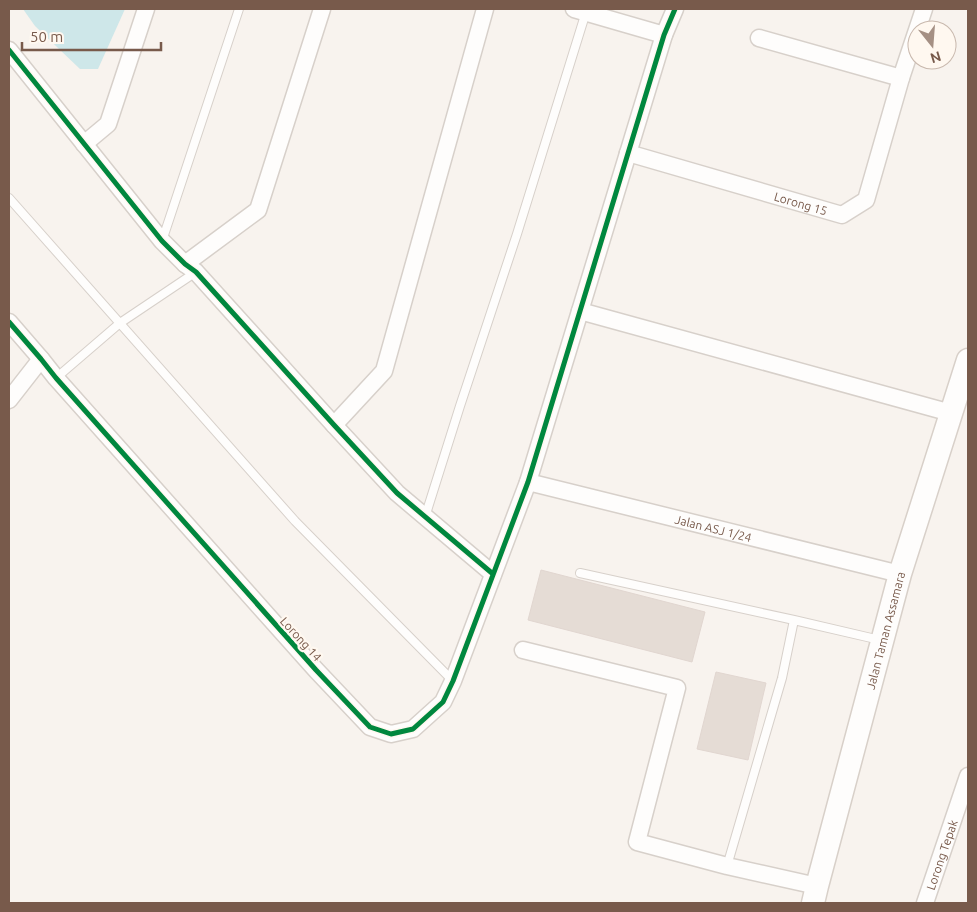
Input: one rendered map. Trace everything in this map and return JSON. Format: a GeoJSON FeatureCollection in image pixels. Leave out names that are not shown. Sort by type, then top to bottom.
{"type":"FeatureCollection","features":[{"type":"Feature","properties":{"kind":"street"},"geometry":{"type":"LineString","coordinates":[[84,144],[108,124],[146,9]]}},
{"type":"Feature","properties":{"kind":"street"},"geometry":{"type":"LineString","coordinates":[[190,268],[258,210],[322,9]]}},
{"type":"Feature","properties":{"kind":"street"},"geometry":{"type":"LineString","coordinates":[[334,425],[384,371],[485,9]]}},
{"type":"Feature","properties":{"kind":"street","name":"Lorong 14"},"geometry":{"type":"LineString","coordinates":[[9,322],[56,378],[316,670],[370,727],[391,734],[413,729],[443,702],[453,682],[528,482],[664,35],[675,9]]}},
{"type":"Feature","properties":{"kind":"street","name":"Lorong 15"},"geometry":{"type":"LineString","coordinates":[[628,154],[842,215],[866,200],[901,78],[924,9]]}},
{"type":"Feature","properties":{"kind":"street"},"geometry":{"type":"LineString","coordinates":[[580,10],[664,35]]}},
{"type":"Feature","properties":{"kind":"street"},"geometry":{"type":"LineString","coordinates":[[760,38],[901,78]]}},
{"type":"Feature","properties":{"kind":"street"},"geometry":{"type":"LineString","coordinates":[[9,50],[162,241],[190,268],[397,493],[493,574]]}},
{"type":"Feature","properties":{"kind":"street"},"geometry":{"type":"LineString","coordinates":[[580,311],[951,413]]}},
{"type":"Feature","properties":{"kind":"street"},"geometry":{"type":"LineString","coordinates":[[9,400],[41,359]]}},
{"type":"Feature","properties":{"kind":"street","name":"Jalan Taman Assamara"},"geometry":{"type":"LineString","coordinates":[[815,895],[900,574],[968,360]]}},
{"type":"Feature","properties":{"kind":"street","name":"Jalan ASJ 1/24"},"geometry":{"type":"LineString","coordinates":[[528,482],[900,574]]}},
{"type":"Feature","properties":{"kind":"street"},"geometry":{"type":"LineString","coordinates":[[523,650],[677,688],[637,842],[727,866],[815,895]]}},
{"type":"Feature","properties":{"kind":"street","name":"Lorong Tepak"},"geometry":{"type":"LineString","coordinates":[[925,903],[968,776]]}},
{"type":"Feature","properties":{"kind":"lane"},"geometry":{"type":"LineString","coordinates":[[162,241],[239,9]]}},
{"type":"Feature","properties":{"kind":"lane"},"geometry":{"type":"LineString","coordinates":[[426,517],[460,406],[517,234],[580,10]]}},
{"type":"Feature","properties":{"kind":"lane"},"geometry":{"type":"LineString","coordinates":[[9,198],[295,521],[453,682]]}},
{"type":"Feature","properties":{"kind":"lane"},"geometry":{"type":"LineString","coordinates":[[56,378],[120,323],[190,268]]}},
{"type":"Feature","properties":{"kind":"lane"},"geometry":{"type":"LineString","coordinates":[[580,573],[882,641]]}},
{"type":"Feature","properties":{"kind":"lane"},"geometry":{"type":"LineString","coordinates":[[727,866],[782,678],[794,620]]}},
{"type":"Feature","properties":{"kind":"water"},"geometry":{"type":"Polygon","coordinates":[[[23,9],[125,9],[98,69],[80,69],[35,26],[23,9]]]}},
{"type":"Feature","properties":{"kind":"building"},"geometry":{"type":"Polygon","coordinates":[[[541,570],[705,612],[692,662],[528,620],[541,570]]]}},
{"type":"Feature","properties":{"kind":"building"},"geometry":{"type":"Polygon","coordinates":[[[716,672],[766,683],[748,760],[697,749],[716,672]]]}},
{"type":"Feature","properties":{"kind":"cycle path"},"geometry":{"type":"LineString","coordinates":[[9,322],[56,378],[316,670],[370,727],[391,734],[413,729],[443,702],[453,681],[528,482],[664,35],[675,9]]}},
{"type":"Feature","properties":{"kind":"cycle path"},"geometry":{"type":"LineString","coordinates":[[9,50],[162,241],[196,272],[397,493],[493,574]]}}]}
